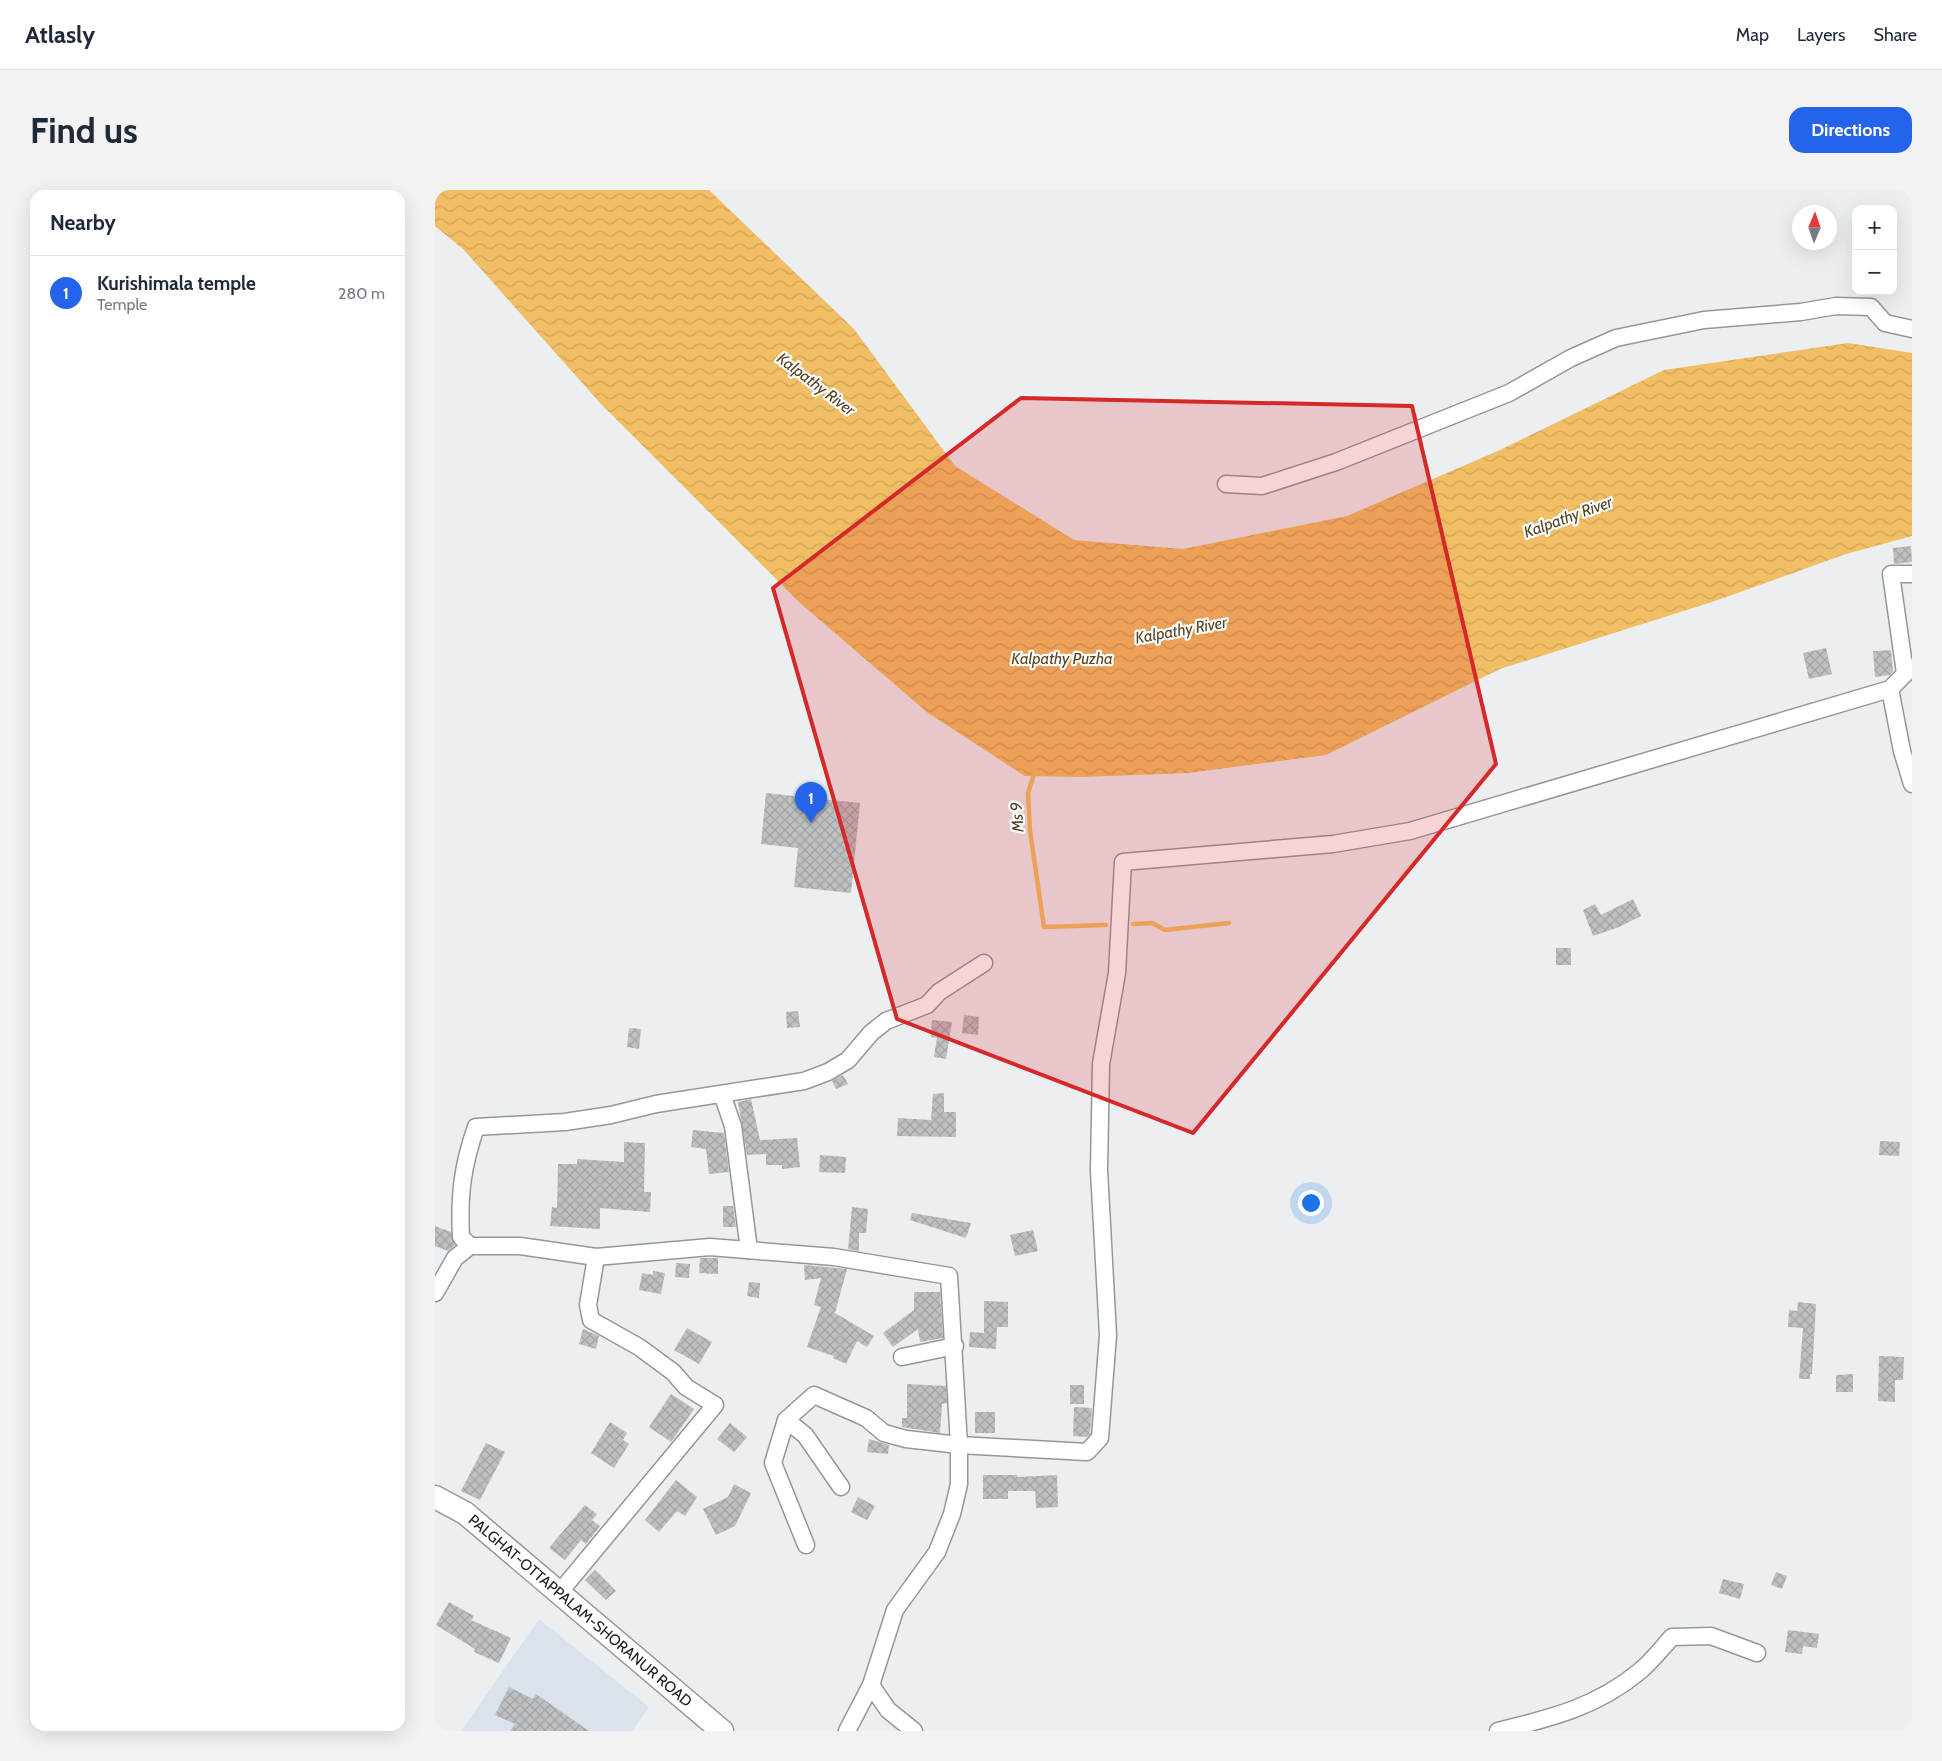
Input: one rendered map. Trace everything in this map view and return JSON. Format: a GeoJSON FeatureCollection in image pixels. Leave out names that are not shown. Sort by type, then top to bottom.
{"type":"FeatureCollection","features":[{"type":"Feature","properties":{"kind":"main road","name":"PALGHAT-OTTAPPALAM-SHORANUR ROAD"},"geometry":{"type":"LineString","coordinates":[[435,1497],[465,1513],[723,1731]]}},
{"type":"Feature","properties":{"kind":"street"},"geometry":{"type":"LineString","coordinates":[[1226,484],[1262,486],[1336,462],[1509,393],[1571,358],[1616,338],[1705,320],[1801,312],[1836,306],[1871,307],[1885,323],[1912,329]]}},
{"type":"Feature","properties":{"kind":"street"},"geometry":{"type":"LineString","coordinates":[[806,1545],[773,1463],[786,1420],[814,1395],[866,1418],[884,1433],[906,1439],[959,1445],[1087,1452],[1100,1438],[1108,1335],[1099,1170],[1101,1064],[1117,973],[1123,862],[1333,844],[1410,831],[1890,689],[1908,670],[1891,574],[1912,574]]}},
{"type":"Feature","properties":{"kind":"street"},"geometry":{"type":"LineString","coordinates":[[1890,689],[1902,751],[1912,784]]}},
{"type":"Feature","properties":{"kind":"street"},"geometry":{"type":"LineString","coordinates":[[470,1246],[461,1237],[459,1199],[465,1162],[476,1127],[565,1122],[804,1081],[828,1072],[848,1060],[871,1032],[886,1021],[927,1005],[939,992],[984,963]]}},
{"type":"Feature","properties":{"kind":"street"},"geometry":{"type":"LineString","coordinates":[[722,1094],[733,1126],[749,1250]]}},
{"type":"Feature","properties":{"kind":"street"},"geometry":{"type":"LineString","coordinates":[[435,1293],[455,1258],[470,1246],[520,1246],[596,1257],[709,1247],[834,1257],[949,1276],[955,1346],[959,1484],[952,1514],[937,1552],[895,1610],[871,1685],[847,1731]]}},
{"type":"Feature","properties":{"kind":"street"},"geometry":{"type":"LineString","coordinates":[[559,1593],[715,1405],[686,1387],[673,1372],[639,1347],[591,1320],[588,1305],[596,1257]]}},
{"type":"Feature","properties":{"kind":"street"},"geometry":{"type":"LineString","coordinates":[[902,1358],[955,1346]]}},
{"type":"Feature","properties":{"kind":"street"},"geometry":{"type":"LineString","coordinates":[[786,1420],[805,1435],[841,1487]]}},
{"type":"Feature","properties":{"kind":"street"},"geometry":{"type":"LineString","coordinates":[[1498,1731],[1557,1717],[1588,1705],[1640,1671],[1672,1637],[1711,1636],[1757,1653]]}},
{"type":"Feature","properties":{"kind":"street"},"geometry":{"type":"LineString","coordinates":[[871,1685],[888,1710],[914,1731]]}},
{"type":"Feature","properties":{"kind":"highlighted area"},"geometry":{"type":"Polygon","coordinates":[[[1021,398],[1412,406],[1496,764],[1193,1133],[897,1019],[773,588],[1021,398]]]}},
{"type":"Feature","properties":{"kind":"shaded area"},"geometry":{"type":"Polygon","coordinates":[[[539,1619],[649,1707],[632,1731],[461,1731],[539,1619]]]}},
{"type":"Feature","properties":{"kind":"water","name":"Kalpathy Puzha"},"geometry":{"type":"Polygon","coordinates":[[[435,190],[709,190],[854,329],[955,466],[1074,540],[1183,549],[1347,516],[1500,450],[1664,370],[1848,343],[1912,353],[1912,536],[1846,554],[1715,601],[1500,669],[1326,755],[1188,773],[1082,777],[1025,776],[928,713],[800,603],[600,403],[463,249],[435,226],[435,190]]]}},
{"type":"Feature","properties":{"kind":"building"},"geometry":{"type":"Polygon","coordinates":[[[1911,546],[1912,562],[1894,564],[1893,548],[1911,546]]]}},
{"type":"Feature","properties":{"kind":"building"},"geometry":{"type":"Polygon","coordinates":[[[1826,648],[1832,674],[1809,679],[1803,653],[1826,648]]]}},
{"type":"Feature","properties":{"kind":"building"},"geometry":{"type":"Polygon","coordinates":[[[1891,650],[1893,671],[1890,675],[1875,677],[1873,651],[1891,650]]]}},
{"type":"Feature","properties":{"kind":"building"},"geometry":{"type":"Polygon","coordinates":[[[766,793],[860,803],[851,893],[794,887],[798,848],[761,844],[766,793]]]}},
{"type":"Feature","properties":{"kind":"building"},"geometry":{"type":"Polygon","coordinates":[[[1633,899],[1641,916],[1619,927],[1593,936],[1583,910],[1595,904],[1601,915],[1633,899]]]}},
{"type":"Feature","properties":{"kind":"building"},"geometry":{"type":"Polygon","coordinates":[[[1556,948],[1571,948],[1571,965],[1556,965],[1556,948]]]}},
{"type":"Feature","properties":{"kind":"building"},"geometry":{"type":"Polygon","coordinates":[[[798,1011],[800,1027],[787,1028],[786,1012],[798,1011]]]}},
{"type":"Feature","properties":{"kind":"building"},"geometry":{"type":"Polygon","coordinates":[[[964,1015],[979,1017],[978,1035],[962,1033],[964,1015]]]}},
{"type":"Feature","properties":{"kind":"building"},"geometry":{"type":"Polygon","coordinates":[[[932,1020],[952,1022],[946,1059],[934,1057],[937,1038],[931,1037],[932,1020]]]}},
{"type":"Feature","properties":{"kind":"building"},"geometry":{"type":"Polygon","coordinates":[[[629,1028],[641,1029],[639,1049],[627,1047],[629,1028]]]}},
{"type":"Feature","properties":{"kind":"building"},"geometry":{"type":"Polygon","coordinates":[[[843,1075],[848,1084],[836,1089],[832,1081],[843,1075]]]}},
{"type":"Feature","properties":{"kind":"building"},"geometry":{"type":"Polygon","coordinates":[[[944,1093],[944,1112],[956,1112],[956,1137],[897,1136],[898,1118],[931,1120],[933,1094],[944,1093]]]}},
{"type":"Feature","properties":{"kind":"building"},"geometry":{"type":"Polygon","coordinates":[[[751,1099],[760,1140],[797,1138],[800,1167],[782,1169],[782,1165],[766,1165],[766,1154],[747,1155],[738,1102],[751,1099]]]}},
{"type":"Feature","properties":{"kind":"building"},"geometry":{"type":"Polygon","coordinates":[[[693,1130],[724,1133],[729,1172],[709,1174],[706,1149],[691,1147],[693,1130]]]}},
{"type":"Feature","properties":{"kind":"building"},"geometry":{"type":"Polygon","coordinates":[[[1880,1141],[1900,1142],[1899,1156],[1879,1155],[1880,1141]]]}},
{"type":"Feature","properties":{"kind":"building"},"geometry":{"type":"Polygon","coordinates":[[[624,1142],[645,1143],[644,1192],[651,1192],[650,1212],[600,1208],[600,1229],[550,1226],[552,1207],[557,1208],[558,1164],[577,1164],[577,1159],[624,1162],[624,1142]]]}},
{"type":"Feature","properties":{"kind":"building"},"geometry":{"type":"Polygon","coordinates":[[[820,1155],[846,1157],[845,1173],[819,1172],[820,1155]]]}},
{"type":"Feature","properties":{"kind":"building"},"geometry":{"type":"Polygon","coordinates":[[[723,1206],[733,1206],[736,1227],[723,1227],[723,1206]]]}},
{"type":"Feature","properties":{"kind":"building"},"geometry":{"type":"Polygon","coordinates":[[[852,1207],[868,1209],[866,1233],[859,1233],[859,1251],[848,1249],[852,1207]]]}},
{"type":"Feature","properties":{"kind":"building"},"geometry":{"type":"Polygon","coordinates":[[[912,1213],[971,1223],[966,1238],[910,1220],[912,1213]]]}},
{"type":"Feature","properties":{"kind":"building"},"geometry":{"type":"Polygon","coordinates":[[[435,1226],[451,1232],[455,1245],[448,1251],[435,1246],[435,1226]]]}},
{"type":"Feature","properties":{"kind":"building"},"geometry":{"type":"Polygon","coordinates":[[[1033,1230],[1038,1251],[1015,1256],[1010,1235],[1033,1230]]]}},
{"type":"Feature","properties":{"kind":"building"},"geometry":{"type":"Polygon","coordinates":[[[700,1258],[718,1258],[718,1274],[699,1273],[700,1258]]]}},
{"type":"Feature","properties":{"kind":"building"},"geometry":{"type":"Polygon","coordinates":[[[676,1263],[690,1264],[689,1278],[675,1277],[676,1263]]]}},
{"type":"Feature","properties":{"kind":"building"},"geometry":{"type":"Polygon","coordinates":[[[804,1265],[847,1269],[835,1313],[874,1336],[867,1347],[857,1341],[846,1364],[833,1358],[834,1356],[807,1347],[821,1307],[814,1305],[821,1278],[805,1280],[804,1265]]]}},
{"type":"Feature","properties":{"kind":"building"},"geometry":{"type":"Polygon","coordinates":[[[653,1271],[665,1273],[661,1294],[639,1290],[642,1273],[653,1275],[653,1271]]]}},
{"type":"Feature","properties":{"kind":"building"},"geometry":{"type":"Polygon","coordinates":[[[749,1282],[760,1283],[759,1298],[747,1296],[749,1282]]]}},
{"type":"Feature","properties":{"kind":"building"},"geometry":{"type":"Polygon","coordinates":[[[914,1292],[940,1292],[943,1338],[920,1342],[918,1329],[893,1347],[883,1333],[914,1310],[914,1292]]]}},
{"type":"Feature","properties":{"kind":"building"},"geometry":{"type":"Polygon","coordinates":[[[984,1301],[1008,1302],[1008,1327],[997,1327],[996,1349],[969,1347],[970,1332],[984,1333],[984,1301]]]}},
{"type":"Feature","properties":{"kind":"building"},"geometry":{"type":"Polygon","coordinates":[[[1798,1302],[1816,1304],[1812,1374],[1810,1374],[1810,1379],[1799,1379],[1803,1328],[1788,1327],[1789,1310],[1797,1311],[1798,1302]]]}},
{"type":"Feature","properties":{"kind":"building"},"geometry":{"type":"Polygon","coordinates":[[[687,1328],[712,1342],[699,1364],[674,1350],[687,1328]]]}},
{"type":"Feature","properties":{"kind":"building"},"geometry":{"type":"Polygon","coordinates":[[[583,1329],[599,1336],[596,1349],[579,1344],[583,1329]]]}},
{"type":"Feature","properties":{"kind":"building"},"geometry":{"type":"Polygon","coordinates":[[[1879,1356],[1904,1357],[1903,1380],[1895,1380],[1895,1402],[1878,1401],[1879,1356]]]}},
{"type":"Feature","properties":{"kind":"building"},"geometry":{"type":"Polygon","coordinates":[[[1853,1374],[1853,1392],[1836,1392],[1836,1375],[1853,1374]]]}},
{"type":"Feature","properties":{"kind":"building"},"geometry":{"type":"Polygon","coordinates":[[[907,1384],[946,1386],[947,1403],[942,1404],[940,1433],[902,1427],[902,1418],[907,1418],[907,1384]]]}},
{"type":"Feature","properties":{"kind":"building"},"geometry":{"type":"Polygon","coordinates":[[[1070,1385],[1084,1385],[1084,1404],[1070,1404],[1070,1385]]]}},
{"type":"Feature","properties":{"kind":"building"},"geometry":{"type":"Polygon","coordinates":[[[671,1394],[694,1409],[671,1442],[649,1427],[671,1394]]]}},
{"type":"Feature","properties":{"kind":"building"},"geometry":{"type":"Polygon","coordinates":[[[1074,1407],[1092,1408],[1090,1434],[1087,1437],[1073,1436],[1074,1407]]]}},
{"type":"Feature","properties":{"kind":"building"},"geometry":{"type":"Polygon","coordinates":[[[975,1412],[995,1412],[995,1433],[975,1433],[975,1412]]]}},
{"type":"Feature","properties":{"kind":"building"},"geometry":{"type":"Polygon","coordinates":[[[610,1422],[627,1433],[623,1440],[629,1444],[614,1468],[591,1453],[610,1422]]]}},
{"type":"Feature","properties":{"kind":"building"},"geometry":{"type":"Polygon","coordinates":[[[730,1423],[747,1437],[734,1452],[717,1439],[730,1423]]]}},
{"type":"Feature","properties":{"kind":"building"},"geometry":{"type":"Polygon","coordinates":[[[869,1439],[889,1445],[888,1454],[867,1452],[869,1439]]]}},
{"type":"Feature","properties":{"kind":"building"},"geometry":{"type":"Polygon","coordinates":[[[486,1443],[505,1452],[480,1500],[461,1491],[486,1443]]]}},
{"type":"Feature","properties":{"kind":"building"},"geometry":{"type":"Polygon","coordinates":[[[983,1475],[1017,1475],[1017,1477],[1057,1475],[1058,1507],[1036,1508],[1035,1491],[1008,1491],[1008,1499],[983,1499],[983,1475]]]}},
{"type":"Feature","properties":{"kind":"building"},"geometry":{"type":"Polygon","coordinates":[[[676,1480],[697,1497],[685,1516],[677,1511],[659,1532],[645,1520],[676,1480]]]}},
{"type":"Feature","properties":{"kind":"building"},"geometry":{"type":"Polygon","coordinates":[[[734,1484],[751,1493],[735,1526],[716,1535],[703,1509],[728,1497],[734,1484]]]}},
{"type":"Feature","properties":{"kind":"building"},"geometry":{"type":"Polygon","coordinates":[[[858,1497],[875,1506],[867,1520],[851,1512],[858,1497]]]}},
{"type":"Feature","properties":{"kind":"building"},"geometry":{"type":"Polygon","coordinates":[[[585,1505],[597,1514],[592,1520],[600,1526],[586,1544],[581,1540],[565,1560],[549,1548],[585,1505]]]}},
{"type":"Feature","properties":{"kind":"building"},"geometry":{"type":"Polygon","coordinates":[[[595,1570],[616,1591],[606,1600],[585,1580],[595,1570]]]}},
{"type":"Feature","properties":{"kind":"building"},"geometry":{"type":"Polygon","coordinates":[[[1776,1572],[1787,1576],[1782,1589],[1771,1585],[1776,1572]]]}},
{"type":"Feature","properties":{"kind":"building"},"geometry":{"type":"Polygon","coordinates":[[[1723,1579],[1744,1584],[1740,1599],[1719,1593],[1723,1579]]]}},
{"type":"Feature","properties":{"kind":"building"},"geometry":{"type":"Polygon","coordinates":[[[449,1602],[474,1616],[471,1620],[511,1638],[499,1663],[474,1652],[475,1649],[436,1625],[449,1602]]]}},
{"type":"Feature","properties":{"kind":"building"},"geometry":{"type":"Polygon","coordinates":[[[1788,1630],[1819,1634],[1817,1648],[1803,1646],[1802,1654],[1785,1652],[1788,1630]]]}},
{"type":"Feature","properties":{"kind":"building"},"geometry":{"type":"Polygon","coordinates":[[[509,1687],[533,1699],[536,1694],[589,1731],[510,1731],[515,1724],[495,1715],[509,1687]]]}},
{"type":"Feature","properties":{"kind":"waterway","name":"Ms 9"},"geometry":{"type":"LineString","coordinates":[[1035,771],[1028,793],[1030,831],[1044,927],[1106,925]]}},
{"type":"Feature","properties":{"kind":"waterway","name":"Ms 9"},"geometry":{"type":"LineString","coordinates":[[1133,924],[1152,923],[1165,930],[1229,923]]}},
{"type":"Feature","properties":{"kind":"place","name":"Kurishimala temple"},"geometry":{"type":"Point","coordinates":[811,823]}},
{"type":"Feature","properties":{"kind":"water label","name":"Kalpathy River"},"geometry":{"type":"Point","coordinates":[816,384]}},
{"type":"Feature","properties":{"kind":"water label","name":"Kalpathy River"},"geometry":{"type":"Point","coordinates":[1568,517]}},
{"type":"Feature","properties":{"kind":"water label","name":"Kalpathy River"},"geometry":{"type":"Point","coordinates":[1181,630]}}]}
